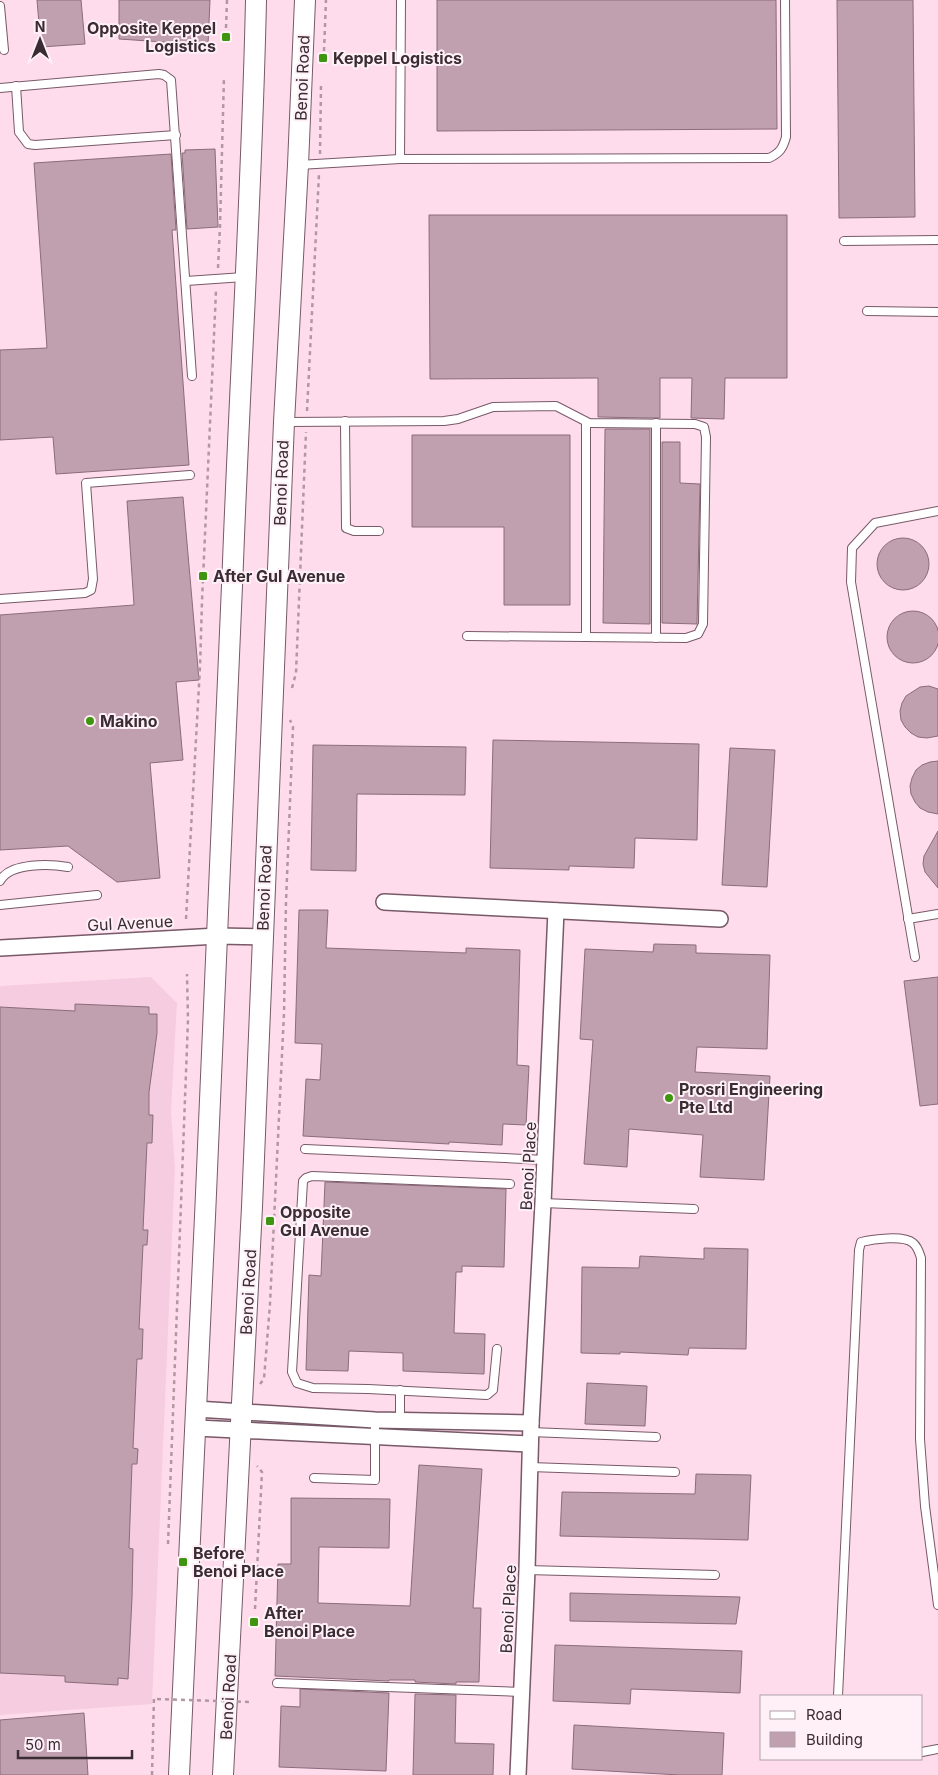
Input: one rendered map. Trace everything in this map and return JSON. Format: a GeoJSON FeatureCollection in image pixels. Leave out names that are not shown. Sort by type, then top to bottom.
{"type":"FeatureCollection","features":[{"type":"Feature","properties":{"kind":"main road"},"geometry":{"type":"LineString","coordinates":[[179,1775],[253,134],[256,0]]}},
{"type":"Feature","properties":{"kind":"main road","name":"Benoi Road"},"geometry":{"type":"LineString","coordinates":[[223,1775],[252,1207],[284,422],[305,0]]}},
{"type":"Feature","properties":{"kind":"street"},"geometry":{"type":"LineString","coordinates":[[384,902],[720,919]]}},
{"type":"Feature","properties":{"kind":"street","name":"Benoi Place"},"geometry":{"type":"LineString","coordinates":[[518,1775],[531,1433],[544,1203],[556,911]]}},
{"type":"Feature","properties":{"kind":"street","name":"Gul Avenue"},"geometry":{"type":"LineString","coordinates":[[0,948],[218,936],[262,937]]}},
{"type":"Feature","properties":{"kind":"street"},"geometry":{"type":"LineString","coordinates":[[196,1418],[241,1420],[400,1420],[531,1433]]}},
{"type":"Feature","properties":{"kind":"street"},"geometry":{"type":"LineString","coordinates":[[241,1420],[375,1437],[399,1438],[531,1433]]}},
{"type":"Feature","properties":{"kind":"lane"},"geometry":{"type":"LineString","coordinates":[[400,159],[401,0]]}},
{"type":"Feature","properties":{"kind":"lane"},"geometry":{"type":"LineString","coordinates":[[298,165],[400,159],[769,158],[778,154],[786,137],[785,0]]}},
{"type":"Feature","properties":{"kind":"lane"},"geometry":{"type":"LineString","coordinates":[[0,6],[4,50]]}},
{"type":"Feature","properties":{"kind":"lane"},"geometry":{"type":"LineString","coordinates":[[0,88],[164,75],[171,80],[192,376]]}},
{"type":"Feature","properties":{"kind":"lane"},"geometry":{"type":"LineString","coordinates":[[16,86],[19,132],[28,144],[176,135]]}},
{"type":"Feature","properties":{"kind":"lane"},"geometry":{"type":"LineString","coordinates":[[844,241],[938,240]]}},
{"type":"Feature","properties":{"kind":"lane"},"geometry":{"type":"LineString","coordinates":[[186,281],[246,276]]}},
{"type":"Feature","properties":{"kind":"lane"},"geometry":{"type":"LineString","coordinates":[[867,311],[938,312]]}},
{"type":"Feature","properties":{"kind":"lane"},"geometry":{"type":"LineString","coordinates":[[284,422],[444,421],[458,419],[493,407],[556,406],[586,423],[699,424],[704,427],[706,437],[703,624],[698,634],[693,637],[656,638],[467,636]]}},
{"type":"Feature","properties":{"kind":"lane"},"geometry":{"type":"LineString","coordinates":[[345,421],[346,528],[379,531]]}},
{"type":"Feature","properties":{"kind":"lane"},"geometry":{"type":"LineString","coordinates":[[586,423],[586,637]]}},
{"type":"Feature","properties":{"kind":"lane"},"geometry":{"type":"LineString","coordinates":[[656,423],[656,638]]}},
{"type":"Feature","properties":{"kind":"lane"},"geometry":{"type":"LineString","coordinates":[[0,599],[85,593],[91,590],[92,579],[86,483],[190,475]]}},
{"type":"Feature","properties":{"kind":"lane"},"geometry":{"type":"LineString","coordinates":[[915,957],[851,582],[851,565],[852,548],[875,523],[938,511]]}},
{"type":"Feature","properties":{"kind":"lane"},"geometry":{"type":"LineString","coordinates":[[0,881],[5,874],[20,868],[54,865],[68,867]]}},
{"type":"Feature","properties":{"kind":"lane"},"geometry":{"type":"LineString","coordinates":[[0,905],[97,895]]}},
{"type":"Feature","properties":{"kind":"lane"},"geometry":{"type":"LineString","coordinates":[[908,919],[938,914]]}},
{"type":"Feature","properties":{"kind":"lane"},"geometry":{"type":"LineString","coordinates":[[305,1149],[546,1160]]}},
{"type":"Feature","properties":{"kind":"lane"},"geometry":{"type":"LineString","coordinates":[[497,1349],[493,1390],[487,1395],[313,1388],[297,1383],[292,1372],[302,1182],[312,1176],[510,1184]]}},
{"type":"Feature","properties":{"kind":"lane"},"geometry":{"type":"LineString","coordinates":[[544,1203],[694,1209]]}},
{"type":"Feature","properties":{"kind":"lane"},"geometry":{"type":"LineString","coordinates":[[838,1695],[858,1250],[861,1242],[872,1239],[904,1239],[912,1242],[921,1258],[920,1439],[925,1506],[938,1605]]}},
{"type":"Feature","properties":{"kind":"lane"},"geometry":{"type":"LineString","coordinates":[[399,1438],[400,1390]]}},
{"type":"Feature","properties":{"kind":"lane"},"geometry":{"type":"LineString","coordinates":[[314,1478],[375,1480],[375,1420]]}},
{"type":"Feature","properties":{"kind":"lane"},"geometry":{"type":"LineString","coordinates":[[531,1433],[656,1437]]}},
{"type":"Feature","properties":{"kind":"lane"},"geometry":{"type":"LineString","coordinates":[[530,1467],[675,1472]]}},
{"type":"Feature","properties":{"kind":"lane"},"geometry":{"type":"LineString","coordinates":[[527,1570],[715,1575]]}},
{"type":"Feature","properties":{"kind":"lane"},"geometry":{"type":"LineString","coordinates":[[277,1683],[522,1692]]}},
{"type":"Feature","properties":{"kind":"lane"},"geometry":{"type":"LineString","coordinates":[[923,1752],[938,1749]]}},
{"type":"Feature","properties":{"kind":"path"},"geometry":{"type":"LineString","coordinates":[[226,28],[227,0]]}},
{"type":"Feature","properties":{"kind":"path"},"geometry":{"type":"LineString","coordinates":[[324,51],[326,0]]}},
{"type":"Feature","properties":{"kind":"path"},"geometry":{"type":"LineString","coordinates":[[186,919],[200,667],[220,226],[224,77]]}},
{"type":"Feature","properties":{"kind":"path"},"geometry":{"type":"LineString","coordinates":[[290,694],[296,673],[306,422],[320,163],[321,86]]}},
{"type":"Feature","properties":{"kind":"path"},"geometry":{"type":"LineString","coordinates":[[258,1386],[264,1379],[270,1304],[284,1013],[293,727],[288,714]]}},
{"type":"Feature","properties":{"kind":"path"},"geometry":{"type":"LineString","coordinates":[[168,1544],[187,1040],[187,974]]}},
{"type":"Feature","properties":{"kind":"path"},"geometry":{"type":"LineString","coordinates":[[252,1461],[262,1472],[255,1609]]}},
{"type":"Feature","properties":{"kind":"path"},"geometry":{"type":"LineString","coordinates":[[152,1775],[154,1697],[251,1702]]}},
{"type":"Feature","properties":{"kind":"shaded area"},"geometry":{"type":"Polygon","coordinates":[[[151,977],[177,1003],[171,1112],[175,1168],[152,1704],[0,1715],[0,986],[151,977]]]}},
{"type":"Feature","properties":{"kind":"building"},"geometry":{"type":"Polygon","coordinates":[[[37,0],[81,0],[85,44],[41,47],[37,0]]]}},
{"type":"Feature","properties":{"kind":"building"},"geometry":{"type":"Polygon","coordinates":[[[119,0],[210,0],[208,45],[119,39],[119,0]]]}},
{"type":"Feature","properties":{"kind":"building"},"geometry":{"type":"Polygon","coordinates":[[[437,0],[776,0],[777,129],[437,131],[437,0]]]}},
{"type":"Feature","properties":{"kind":"building"},"geometry":{"type":"Polygon","coordinates":[[[837,0],[913,0],[915,217],[839,218],[837,0]]]}},
{"type":"Feature","properties":{"kind":"building"},"geometry":{"type":"Polygon","coordinates":[[[215,149],[218,227],[187,229],[182,153],[185,153],[185,150],[215,149]]]}},
{"type":"Feature","properties":{"kind":"building"},"geometry":{"type":"Polygon","coordinates":[[[171,154],[176,230],[172,230],[189,465],[56,474],[53,437],[0,440],[0,350],[47,348],[34,163],[171,154]]]}},
{"type":"Feature","properties":{"kind":"building"},"geometry":{"type":"Polygon","coordinates":[[[429,215],[787,215],[787,378],[725,378],[724,419],[691,418],[692,378],[660,378],[660,418],[598,417],[598,378],[430,379],[429,215]]]}},
{"type":"Feature","properties":{"kind":"building"},"geometry":{"type":"Polygon","coordinates":[[[605,429],[650,429],[650,624],[603,623],[605,429]]]}},
{"type":"Feature","properties":{"kind":"building"},"geometry":{"type":"Polygon","coordinates":[[[412,435],[570,435],[570,605],[504,605],[504,527],[412,527],[412,435]]]}},
{"type":"Feature","properties":{"kind":"building"},"geometry":{"type":"Polygon","coordinates":[[[662,442],[680,442],[680,483],[700,484],[697,624],[662,623],[662,442]]]}},
{"type":"Feature","properties":{"kind":"building","name":"Makino"},"geometry":{"type":"Polygon","coordinates":[[[183,497],[199,680],[176,682],[183,760],[150,763],[160,878],[117,882],[68,846],[0,850],[0,615],[134,605],[127,501],[183,497]]]}},
{"type":"Feature","properties":{"kind":"building"},"geometry":{"type":"Polygon","coordinates":[[[903,538],[917,542],[925,550],[929,564],[925,578],[917,586],[903,590],[889,586],[881,578],[877,564],[881,550],[889,542],[903,538]]]}},
{"type":"Feature","properties":{"kind":"building"},"geometry":{"type":"Polygon","coordinates":[[[913,611],[923,613],[931,619],[937,627],[939,637],[937,647],[931,655],[923,661],[913,663],[903,661],[895,655],[889,647],[887,637],[889,627],[895,619],[903,613],[913,611]]]}},
{"type":"Feature","properties":{"kind":"building"},"geometry":{"type":"Polygon","coordinates":[[[929,686],[938,689],[938,736],[918,737],[905,727],[901,720],[900,711],[906,696],[920,687],[929,686]]]}},
{"type":"Feature","properties":{"kind":"building"},"geometry":{"type":"Polygon","coordinates":[[[493,740],[699,744],[697,840],[635,838],[634,868],[569,866],[569,870],[490,868],[493,740]]]}},
{"type":"Feature","properties":{"kind":"building"},"geometry":{"type":"Polygon","coordinates":[[[313,745],[466,747],[465,795],[357,794],[356,871],[311,870],[313,745]]]}},
{"type":"Feature","properties":{"kind":"building"},"geometry":{"type":"Polygon","coordinates":[[[730,748],[775,750],[767,887],[722,885],[730,748]]]}},
{"type":"Feature","properties":{"kind":"building"},"geometry":{"type":"Polygon","coordinates":[[[938,761],[938,814],[920,808],[911,794],[910,786],[916,770],[922,765],[938,761]]]}},
{"type":"Feature","properties":{"kind":"building"},"geometry":{"type":"Polygon","coordinates":[[[938,831],[938,888],[925,872],[923,864],[924,856],[938,831]]]}},
{"type":"Feature","properties":{"kind":"building"},"geometry":{"type":"Polygon","coordinates":[[[299,910],[328,910],[326,948],[466,953],[466,948],[520,950],[517,1065],[529,1066],[526,1125],[503,1124],[502,1145],[303,1136],[306,1079],[320,1080],[322,1044],[295,1043],[299,910]]]}},
{"type":"Feature","properties":{"kind":"building"},"geometry":{"type":"Polygon","coordinates":[[[654,944],[696,945],[696,953],[770,955],[767,1049],[697,1047],[695,1072],[770,1076],[764,1180],[700,1177],[703,1135],[629,1129],[627,1167],[584,1164],[593,1040],[580,1039],[585,949],[653,952],[654,944]]]}},
{"type":"Feature","properties":{"kind":"building"},"geometry":{"type":"Polygon","coordinates":[[[938,977],[938,1104],[920,1106],[904,981],[938,977]]]}},
{"type":"Feature","properties":{"kind":"building"},"geometry":{"type":"Polygon","coordinates":[[[75,1004],[149,1007],[149,1014],[157,1014],[157,1033],[149,1092],[149,1115],[153,1115],[152,1143],[147,1143],[143,1230],[148,1230],[147,1245],[143,1245],[139,1329],[143,1329],[142,1359],[137,1359],[133,1448],[138,1449],[137,1464],[132,1464],[129,1548],[133,1549],[128,1679],[118,1678],[118,1685],[65,1682],[65,1676],[0,1673],[0,1007],[75,1011],[75,1004]]]}},
{"type":"Feature","properties":{"kind":"building"},"geometry":{"type":"Polygon","coordinates":[[[325,1182],[506,1189],[504,1267],[462,1266],[462,1272],[456,1272],[454,1333],[485,1334],[484,1374],[403,1371],[403,1353],[349,1351],[348,1371],[306,1370],[309,1275],[321,1276],[325,1182]]]}},
{"type":"Feature","properties":{"kind":"building"},"geometry":{"type":"Polygon","coordinates":[[[704,1248],[748,1249],[746,1349],[689,1348],[688,1355],[620,1352],[620,1354],[581,1353],[582,1267],[639,1268],[640,1256],[704,1259],[704,1248]]]}},
{"type":"Feature","properties":{"kind":"building"},"geometry":{"type":"Polygon","coordinates":[[[587,1383],[647,1386],[645,1426],[585,1424],[587,1383]]]}},
{"type":"Feature","properties":{"kind":"building"},"geometry":{"type":"Polygon","coordinates":[[[419,1465],[482,1469],[473,1608],[481,1608],[479,1682],[456,1682],[456,1684],[415,1682],[415,1680],[389,1681],[275,1676],[278,1564],[291,1564],[291,1498],[390,1499],[389,1548],[319,1547],[318,1603],[410,1606],[419,1465]]]}},
{"type":"Feature","properties":{"kind":"building"},"geometry":{"type":"Polygon","coordinates":[[[696,1474],[751,1475],[748,1540],[560,1536],[562,1492],[695,1494],[696,1474]]]}},
{"type":"Feature","properties":{"kind":"building"},"geometry":{"type":"Polygon","coordinates":[[[570,1593],[740,1597],[736,1624],[570,1621],[570,1593]]]}},
{"type":"Feature","properties":{"kind":"building"},"geometry":{"type":"Polygon","coordinates":[[[555,1645],[742,1651],[740,1693],[631,1689],[630,1704],[553,1701],[555,1645]]]}},
{"type":"Feature","properties":{"kind":"building"},"geometry":{"type":"Polygon","coordinates":[[[300,1689],[389,1693],[386,1771],[279,1767],[281,1706],[300,1707],[300,1689]]]}},
{"type":"Feature","properties":{"kind":"building"},"geometry":{"type":"Polygon","coordinates":[[[415,1694],[456,1695],[455,1743],[494,1744],[493,1775],[413,1775],[415,1694]]]}},
{"type":"Feature","properties":{"kind":"building"},"geometry":{"type":"Polygon","coordinates":[[[84,1713],[88,1775],[0,1775],[0,1720],[84,1713]]]}},
{"type":"Feature","properties":{"kind":"building"},"geometry":{"type":"Polygon","coordinates":[[[574,1725],[724,1733],[722,1775],[680,1775],[572,1769],[574,1725]]]}},
{"type":"Feature","properties":{"kind":"place","name":"Opposite Keppel Logistics"},"geometry":{"type":"Point","coordinates":[226,37]}},
{"type":"Feature","properties":{"kind":"place","name":"Keppel Logistics"},"geometry":{"type":"Point","coordinates":[323,58]}},
{"type":"Feature","properties":{"kind":"place","name":"After Gul Avenue"},"geometry":{"type":"Point","coordinates":[203,576]}},
{"type":"Feature","properties":{"kind":"place","name":"Makino"},"geometry":{"type":"Point","coordinates":[90,721]}},
{"type":"Feature","properties":{"kind":"place","name":"Prosri Engineering Pte Ltd"},"geometry":{"type":"Point","coordinates":[669,1098]}},
{"type":"Feature","properties":{"kind":"place","name":"Opposite Gul Avenue"},"geometry":{"type":"Point","coordinates":[270,1221]}},
{"type":"Feature","properties":{"kind":"place","name":"Before Benoi Place"},"geometry":{"type":"Point","coordinates":[183,1562]}},
{"type":"Feature","properties":{"kind":"place","name":"After Benoi Place"},"geometry":{"type":"Point","coordinates":[254,1622]}}]}
